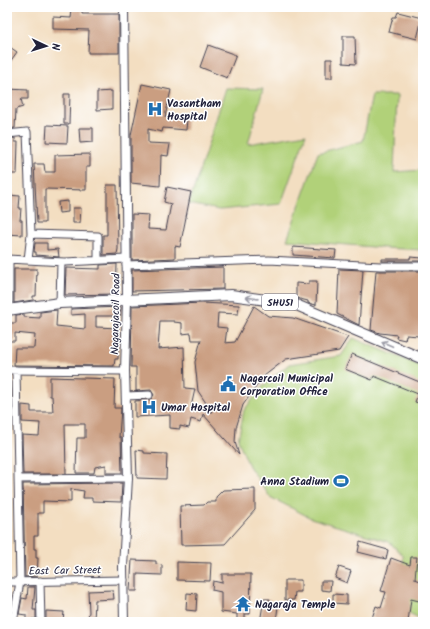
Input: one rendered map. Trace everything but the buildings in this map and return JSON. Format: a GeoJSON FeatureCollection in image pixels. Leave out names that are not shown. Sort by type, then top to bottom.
{"type":"FeatureCollection","features":[{"type":"Feature","properties":{"kind":"main road","name":"SHU51"},"geometry":{"type":"LineString","coordinates":[[8,310],[60,303],[218,295],[294,304],[423,359]]}},
{"type":"Feature","properties":{"kind":"street","name":"Nagarajacoil Road"},"geometry":{"type":"LineString","coordinates":[[124,7],[127,300],[125,371],[128,478],[124,622]]}},
{"type":"Feature","properties":{"kind":"street"},"geometry":{"type":"LineString","coordinates":[[7,134],[27,132],[31,234],[28,260]]}},
{"type":"Feature","properties":{"kind":"street"},"geometry":{"type":"LineString","coordinates":[[31,234],[98,236],[98,260]]}},
{"type":"Feature","properties":{"kind":"street"},"geometry":{"type":"LineString","coordinates":[[8,310],[8,259],[61,262],[98,260],[126,262],[269,260],[380,266],[423,266]]}},
{"type":"Feature","properties":{"kind":"street"},"geometry":{"type":"LineString","coordinates":[[60,303],[61,262]]}},
{"type":"Feature","properties":{"kind":"street"},"geometry":{"type":"LineString","coordinates":[[7,370],[125,371]]}},
{"type":"Feature","properties":{"kind":"street"},"geometry":{"type":"LineString","coordinates":[[13,622],[20,582],[16,370]]}},
{"type":"Feature","properties":{"kind":"street"},"geometry":{"type":"LineString","coordinates":[[126,396],[149,395]]}},
{"type":"Feature","properties":{"kind":"street"},"geometry":{"type":"LineString","coordinates":[[18,479],[128,478]]}},
{"type":"Feature","properties":{"kind":"street","name":"East Car Street"},"geometry":{"type":"LineString","coordinates":[[7,582],[124,580]]}},
{"type":"Feature","properties":{"kind":"street"},"geometry":{"type":"LineString","coordinates":[[40,581],[41,622]]}},
{"type":"Feature","properties":{"kind":"green space"},"geometry":{"type":"Polygon","coordinates":[[[226,88],[263,89],[248,144],[306,134],[281,204],[219,210],[189,204],[226,88]]]}},
{"type":"Feature","properties":{"kind":"green space"},"geometry":{"type":"Polygon","coordinates":[[[372,95],[397,95],[394,172],[423,170],[423,250],[287,240],[318,153],[363,141],[372,95]]]}},
{"type":"Feature","properties":{"kind":"green space","name":"Anna Stadium"},"geometry":{"type":"Polygon","coordinates":[[[353,338],[423,367],[423,620],[407,612],[403,555],[389,542],[311,518],[270,497],[249,466],[238,440],[244,410],[264,385],[289,364],[341,356],[353,338]]]}},
{"type":"Feature","properties":{"kind":"place","name":"Vasantham Hospital"},"geometry":{"type":"Point","coordinates":[155,109]}},
{"type":"Feature","properties":{"kind":"place","name":"Nagercoil Municipal Corporation Office"},"geometry":{"type":"Point","coordinates":[228,384]}},
{"type":"Feature","properties":{"kind":"place","name":"Umar Hospital"},"geometry":{"type":"Point","coordinates":[149,407]}},
{"type":"Feature","properties":{"kind":"place","name":"Anna Stadium"},"geometry":{"type":"Point","coordinates":[341,481]}},
{"type":"Feature","properties":{"kind":"place","name":"Nagaraja Temple"},"geometry":{"type":"Point","coordinates":[243,604]}}]}
